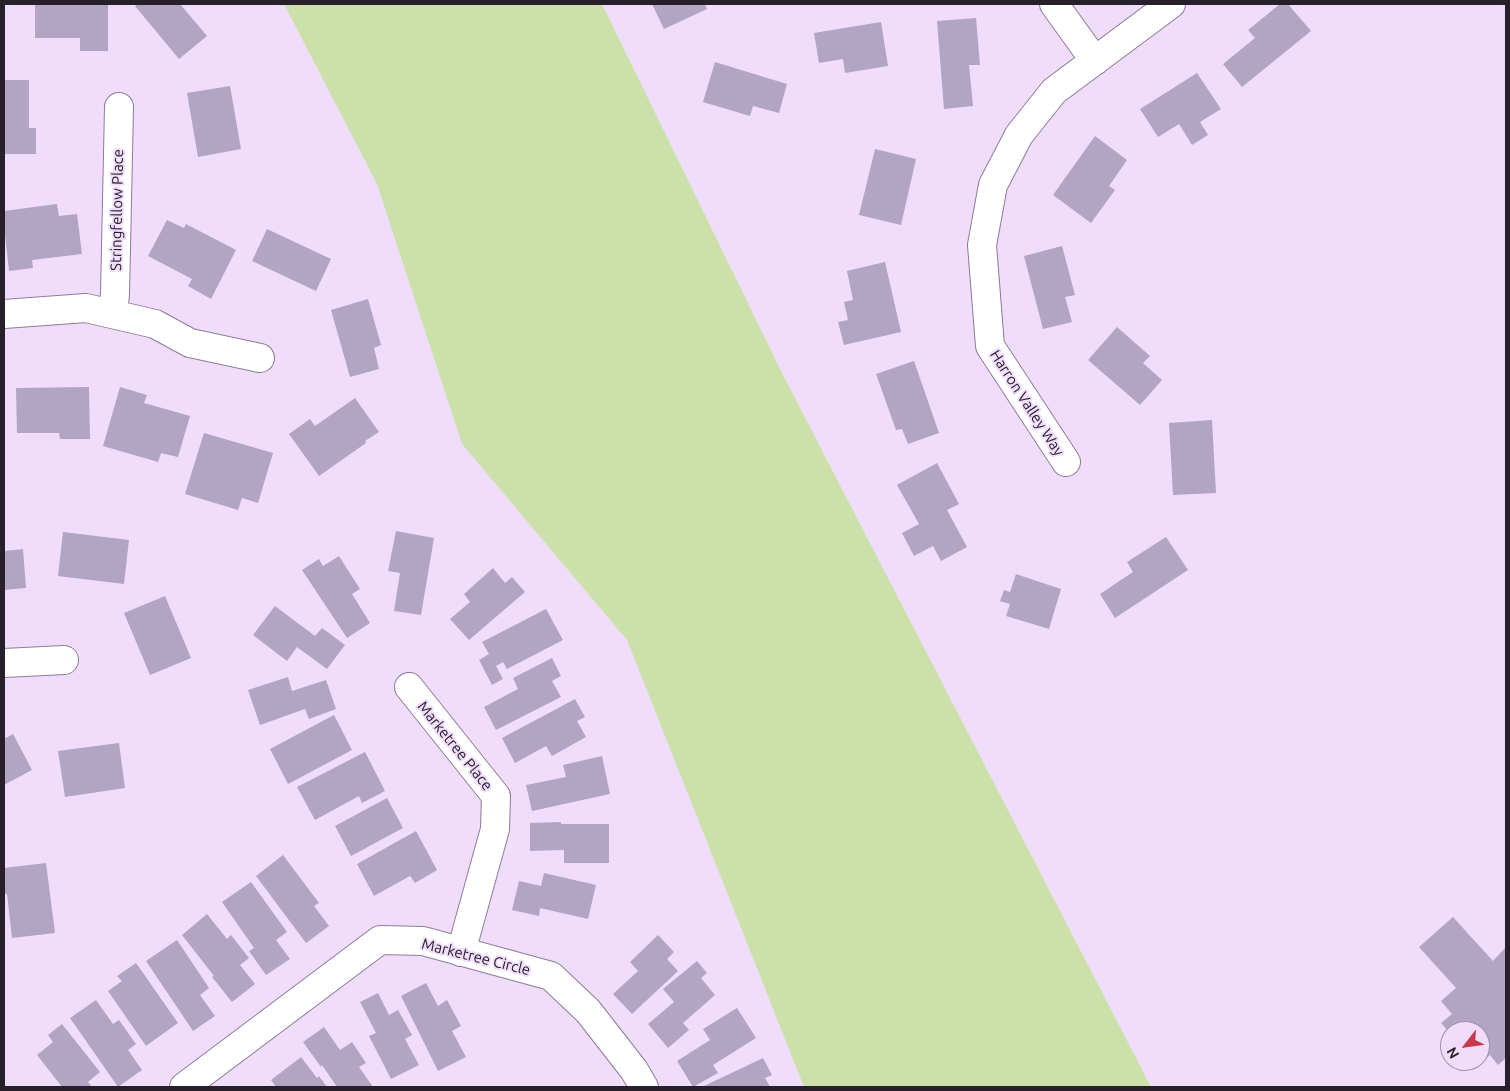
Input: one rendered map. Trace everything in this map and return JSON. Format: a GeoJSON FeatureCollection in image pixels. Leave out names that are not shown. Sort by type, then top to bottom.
{"type":"FeatureCollection","features":[{"type":"Feature","properties":{"kind":"street"},"geometry":{"type":"LineString","coordinates":[[1054,4],[1095,61]]}},
{"type":"Feature","properties":{"kind":"street","name":"Harron Valley Way"},"geometry":{"type":"LineString","coordinates":[[1066,462],[990,346],[982,245],[993,185],[1019,135],[1054,91],[1171,4]]}},
{"type":"Feature","properties":{"kind":"street","name":"Stringfellow Place"},"geometry":{"type":"LineString","coordinates":[[113,314],[119,107]]}},
{"type":"Feature","properties":{"kind":"street"},"geometry":{"type":"LineString","coordinates":[[4,314],[86,308],[154,324],[190,343],[260,358]]}},
{"type":"Feature","properties":{"kind":"street"},"geometry":{"type":"LineString","coordinates":[[4,663],[64,660]]}},
{"type":"Feature","properties":{"kind":"street","name":"Marketree Place"},"geometry":{"type":"LineString","coordinates":[[409,688],[496,796],[495,829],[461,952]]}},
{"type":"Feature","properties":{"kind":"street","name":"Marketree Circle"},"geometry":{"type":"LineString","coordinates":[[184,1087],[380,940],[423,941],[551,976],[588,1011],[634,1070],[644,1087]]}},
{"type":"Feature","properties":{"kind":"green space"},"geometry":{"type":"Polygon","coordinates":[[[284,4],[602,4],[782,373],[1151,1087],[804,1087],[627,640],[462,444],[377,184],[284,4]]]}},
{"type":"Feature","properties":{"kind":"building"},"geometry":{"type":"Polygon","coordinates":[[[35,4],[108,4],[108,51],[80,51],[80,38],[35,38],[35,4]]]}},
{"type":"Feature","properties":{"kind":"building"},"geometry":{"type":"Polygon","coordinates":[[[138,4],[180,4],[207,36],[179,59],[135,6],[138,4]]]}},
{"type":"Feature","properties":{"kind":"building"},"geometry":{"type":"Polygon","coordinates":[[[652,4],[705,4],[707,9],[664,29],[652,4]]]}},
{"type":"Feature","properties":{"kind":"building"},"geometry":{"type":"Polygon","coordinates":[[[1280,4],[1288,4],[1311,31],[1242,87],[1223,64],[1255,38],[1248,30],[1280,4]]]}},
{"type":"Feature","properties":{"kind":"building"},"geometry":{"type":"Polygon","coordinates":[[[976,18],[980,65],[969,65],[973,106],[944,109],[937,21],[976,18]]]}},
{"type":"Feature","properties":{"kind":"building"},"geometry":{"type":"Polygon","coordinates":[[[881,22],[888,66],[845,73],[843,59],[819,63],[814,33],[881,22]]]}},
{"type":"Feature","properties":{"kind":"building"},"geometry":{"type":"Polygon","coordinates":[[[715,62],[787,84],[779,113],[753,106],[750,116],[703,102],[715,62]]]}},
{"type":"Feature","properties":{"kind":"building"},"geometry":{"type":"Polygon","coordinates":[[[1197,73],[1221,109],[1200,122],[1208,135],[1192,145],[1179,124],[1158,137],[1140,109],[1197,73]]]}},
{"type":"Feature","properties":{"kind":"building"},"geometry":{"type":"Polygon","coordinates":[[[4,80],[29,80],[29,128],[36,128],[36,154],[4,154],[4,80]]]}},
{"type":"Feature","properties":{"kind":"building"},"geometry":{"type":"Polygon","coordinates":[[[230,86],[241,149],[198,157],[187,93],[230,86]]]}},
{"type":"Feature","properties":{"kind":"building"},"geometry":{"type":"Polygon","coordinates":[[[1095,136],[1127,160],[1109,186],[1115,190],[1091,223],[1053,195],[1095,136]]]}},
{"type":"Feature","properties":{"kind":"building"},"geometry":{"type":"Polygon","coordinates":[[[875,149],[916,159],[901,225],[859,215],[875,149]]]}},
{"type":"Feature","properties":{"kind":"building"},"geometry":{"type":"Polygon","coordinates":[[[57,204],[59,216],[77,214],[82,254],[32,260],[33,268],[9,271],[4,211],[57,204]]]}},
{"type":"Feature","properties":{"kind":"building"},"geometry":{"type":"Polygon","coordinates":[[[167,220],[184,228],[186,224],[236,250],[211,299],[188,286],[192,279],[148,256],[167,220]]]}},
{"type":"Feature","properties":{"kind":"building"},"geometry":{"type":"Polygon","coordinates":[[[267,229],[331,259],[316,291],[252,261],[267,229]]]}},
{"type":"Feature","properties":{"kind":"building"},"geometry":{"type":"Polygon","coordinates":[[[1062,246],[1075,295],[1065,297],[1072,322],[1043,329],[1024,256],[1062,246]]]}},
{"type":"Feature","properties":{"kind":"building"},"geometry":{"type":"Polygon","coordinates":[[[885,262],[901,332],[844,345],[838,322],[848,320],[844,302],[853,300],[847,271],[885,262]]]}},
{"type":"Feature","properties":{"kind":"building"},"geometry":{"type":"Polygon","coordinates":[[[368,299],[381,345],[374,348],[379,369],[350,377],[331,310],[368,299]]]}},
{"type":"Feature","properties":{"kind":"building"},"geometry":{"type":"Polygon","coordinates":[[[1117,327],[1150,356],[1143,363],[1162,380],[1140,405],[1088,360],[1117,327]]]}},
{"type":"Feature","properties":{"kind":"building"},"geometry":{"type":"Polygon","coordinates":[[[914,361],[939,433],[908,444],[902,429],[896,430],[876,374],[914,361]]]}},
{"type":"Feature","properties":{"kind":"building"},"geometry":{"type":"Polygon","coordinates":[[[89,387],[90,439],[60,439],[59,433],[17,433],[16,388],[89,387]]]}},
{"type":"Feature","properties":{"kind":"building"},"geometry":{"type":"Polygon","coordinates":[[[120,387],[147,395],[144,403],[190,416],[178,457],[161,453],[158,462],[103,446],[120,387]]]}},
{"type":"Feature","properties":{"kind":"building"},"geometry":{"type":"Polygon","coordinates":[[[355,398],[379,432],[319,476],[289,434],[310,419],[315,426],[355,398]]]}},
{"type":"Feature","properties":{"kind":"building"},"geometry":{"type":"Polygon","coordinates":[[[1212,420],[1216,493],[1173,495],[1169,423],[1212,420]]]}},
{"type":"Feature","properties":{"kind":"building"},"geometry":{"type":"Polygon","coordinates":[[[204,433],[273,453],[258,503],[242,498],[238,510],[185,494],[204,433]]]}},
{"type":"Feature","properties":{"kind":"building"},"geometry":{"type":"Polygon","coordinates":[[[937,463],[959,504],[947,510],[967,547],[941,561],[933,546],[914,556],[902,533],[919,524],[897,485],[937,463]]]}},
{"type":"Feature","properties":{"kind":"building"},"geometry":{"type":"Polygon","coordinates":[[[396,531],[434,538],[421,615],[394,611],[400,573],[388,571],[396,531]]]}},
{"type":"Feature","properties":{"kind":"building"},"geometry":{"type":"Polygon","coordinates":[[[63,532],[129,540],[124,584],[58,576],[63,532]]]}},
{"type":"Feature","properties":{"kind":"building"},"geometry":{"type":"Polygon","coordinates":[[[1166,537],[1188,570],[1115,618],[1100,594],[1133,572],[1127,562],[1166,537]]]}},
{"type":"Feature","properties":{"kind":"building"},"geometry":{"type":"Polygon","coordinates":[[[23,549],[26,588],[4,590],[4,551],[23,549]]]}},
{"type":"Feature","properties":{"kind":"building"},"geometry":{"type":"Polygon","coordinates":[[[339,556],[360,589],[352,594],[370,623],[347,638],[302,570],[319,559],[323,566],[339,556]]]}},
{"type":"Feature","properties":{"kind":"building"},"geometry":{"type":"Polygon","coordinates":[[[493,568],[505,583],[512,577],[525,592],[469,640],[450,619],[470,602],[464,594],[493,568]]]}},
{"type":"Feature","properties":{"kind":"building"},"geometry":{"type":"Polygon","coordinates":[[[1016,574],[1061,589],[1049,629],[1006,616],[1010,604],[1000,601],[1004,590],[1010,592],[1016,574]]]}},
{"type":"Feature","properties":{"kind":"building"},"geometry":{"type":"Polygon","coordinates":[[[165,596],[191,658],[150,675],[124,613],[165,596]]]}},
{"type":"Feature","properties":{"kind":"building"},"geometry":{"type":"Polygon","coordinates":[[[275,606],[315,636],[322,628],[345,645],[327,669],[297,647],[287,661],[253,635],[275,606]]]}},
{"type":"Feature","properties":{"kind":"building"},"geometry":{"type":"Polygon","coordinates":[[[546,609],[563,640],[507,669],[503,662],[496,666],[503,679],[492,685],[479,660],[489,654],[482,642],[546,609]]]}},
{"type":"Feature","properties":{"kind":"building"},"geometry":{"type":"Polygon","coordinates":[[[552,658],[561,676],[552,681],[561,697],[496,730],[484,707],[518,689],[513,678],[552,658]]]}},
{"type":"Feature","properties":{"kind":"building"},"geometry":{"type":"Polygon","coordinates":[[[288,677],[292,691],[326,680],[336,709],[309,719],[305,709],[260,725],[248,690],[288,677]]]}},
{"type":"Feature","properties":{"kind":"building"},"geometry":{"type":"Polygon","coordinates":[[[575,699],[585,717],[577,721],[586,737],[552,756],[546,746],[515,763],[502,738],[575,699]]]}},
{"type":"Feature","properties":{"kind":"building"},"geometry":{"type":"Polygon","coordinates":[[[334,715],[352,750],[288,784],[270,749],[334,715]]]}},
{"type":"Feature","properties":{"kind":"building"},"geometry":{"type":"Polygon","coordinates":[[[13,734],[32,770],[4,785],[4,739],[13,734]]]}},
{"type":"Feature","properties":{"kind":"building"},"geometry":{"type":"Polygon","coordinates":[[[119,743],[125,788],[65,797],[58,751],[119,743]]]}},
{"type":"Feature","properties":{"kind":"building"},"geometry":{"type":"Polygon","coordinates":[[[365,752],[385,791],[362,803],[359,796],[315,820],[297,787],[365,752]]]}},
{"type":"Feature","properties":{"kind":"building"},"geometry":{"type":"Polygon","coordinates":[[[602,756],[610,794],[532,811],[526,785],[566,777],[563,765],[602,756]]]}},
{"type":"Feature","properties":{"kind":"building"},"geometry":{"type":"Polygon","coordinates":[[[387,798],[403,828],[351,856],[335,826],[387,798]]]}},
{"type":"Feature","properties":{"kind":"building"},"geometry":{"type":"Polygon","coordinates":[[[561,822],[561,824],[609,824],[609,863],[564,863],[564,850],[530,851],[530,823],[561,822]]]}},
{"type":"Feature","properties":{"kind":"building"},"geometry":{"type":"Polygon","coordinates":[[[416,831],[437,870],[415,883],[410,876],[374,896],[357,864],[416,831]]]}},
{"type":"Feature","properties":{"kind":"building"},"geometry":{"type":"Polygon","coordinates":[[[283,855],[319,903],[314,906],[329,926],[306,943],[256,876],[283,855]]]}},
{"type":"Feature","properties":{"kind":"building"},"geometry":{"type":"Polygon","coordinates":[[[46,863],[55,933],[12,938],[7,894],[4,894],[4,868],[46,863]]]}},
{"type":"Feature","properties":{"kind":"building"},"geometry":{"type":"Polygon","coordinates":[[[544,873],[596,885],[588,919],[540,908],[539,916],[512,910],[519,881],[541,886],[544,873]]]}},
{"type":"Feature","properties":{"kind":"building"},"geometry":{"type":"Polygon","coordinates":[[[251,882],[287,932],[276,940],[290,959],[266,975],[249,951],[254,948],[222,902],[251,882]]]}},
{"type":"Feature","properties":{"kind":"building"},"geometry":{"type":"Polygon","coordinates":[[[207,914],[227,939],[231,935],[249,958],[240,965],[255,984],[232,1002],[182,935],[207,914]]]}},
{"type":"Feature","properties":{"kind":"building"},"geometry":{"type":"Polygon","coordinates":[[[1453,917],[1493,961],[1506,947],[1506,1058],[1498,1065],[1490,1055],[1490,1021],[1443,1021],[1452,1014],[1441,1001],[1456,988],[1419,947],[1453,917]]]}},
{"type":"Feature","properties":{"kind":"building"},"geometry":{"type":"Polygon","coordinates":[[[658,935],[674,952],[667,959],[678,971],[632,1014],[613,994],[638,971],[630,962],[658,935]]]}},
{"type":"Feature","properties":{"kind":"building"},"geometry":{"type":"Polygon","coordinates":[[[177,940],[209,988],[200,995],[215,1016],[193,1031],[146,961],[177,940]]]}},
{"type":"Feature","properties":{"kind":"building"},"geometry":{"type":"Polygon","coordinates":[[[697,961],[707,973],[701,978],[715,995],[683,1023],[689,1030],[668,1048],[648,1024],[674,1002],[663,989],[697,961]]]}},
{"type":"Feature","properties":{"kind":"building"},"geometry":{"type":"Polygon","coordinates":[[[136,963],[178,1023],[146,1046],[108,991],[122,981],[117,976],[136,963]]]}},
{"type":"Feature","properties":{"kind":"building"},"geometry":{"type":"Polygon","coordinates":[[[426,983],[438,1006],[447,1000],[461,1026],[452,1031],[466,1057],[438,1071],[401,996],[426,983]]]}},
{"type":"Feature","properties":{"kind":"building"},"geometry":{"type":"Polygon","coordinates":[[[378,993],[389,1015],[398,1010],[412,1035],[405,1039],[419,1065],[391,1079],[369,1036],[376,1033],[360,1002],[378,993]]]}},
{"type":"Feature","properties":{"kind":"building"},"geometry":{"type":"Polygon","coordinates":[[[96,1000],[113,1024],[119,1020],[136,1044],[128,1050],[142,1070],[118,1087],[70,1018],[96,1000]]]}},
{"type":"Feature","properties":{"kind":"building"},"geometry":{"type":"Polygon","coordinates":[[[737,1008],[756,1038],[713,1065],[718,1073],[693,1087],[677,1061],[710,1040],[703,1029],[737,1008]]]}},
{"type":"Feature","properties":{"kind":"building"},"geometry":{"type":"Polygon","coordinates":[[[62,1024],[100,1072],[88,1082],[92,1087],[62,1087],[37,1055],[53,1042],[48,1035],[62,1024]]]}},
{"type":"Feature","properties":{"kind":"building"},"geometry":{"type":"Polygon","coordinates":[[[324,1027],[340,1050],[352,1042],[366,1063],[359,1067],[373,1087],[337,1087],[303,1042],[324,1027]]]}},
{"type":"Feature","properties":{"kind":"building"},"geometry":{"type":"Polygon","coordinates":[[[301,1057],[317,1078],[319,1076],[327,1087],[276,1087],[271,1080],[301,1057]]]}},
{"type":"Feature","properties":{"kind":"building"},"geometry":{"type":"Polygon","coordinates":[[[763,1058],[772,1075],[765,1078],[770,1087],[702,1087],[763,1058]]]}}]}
